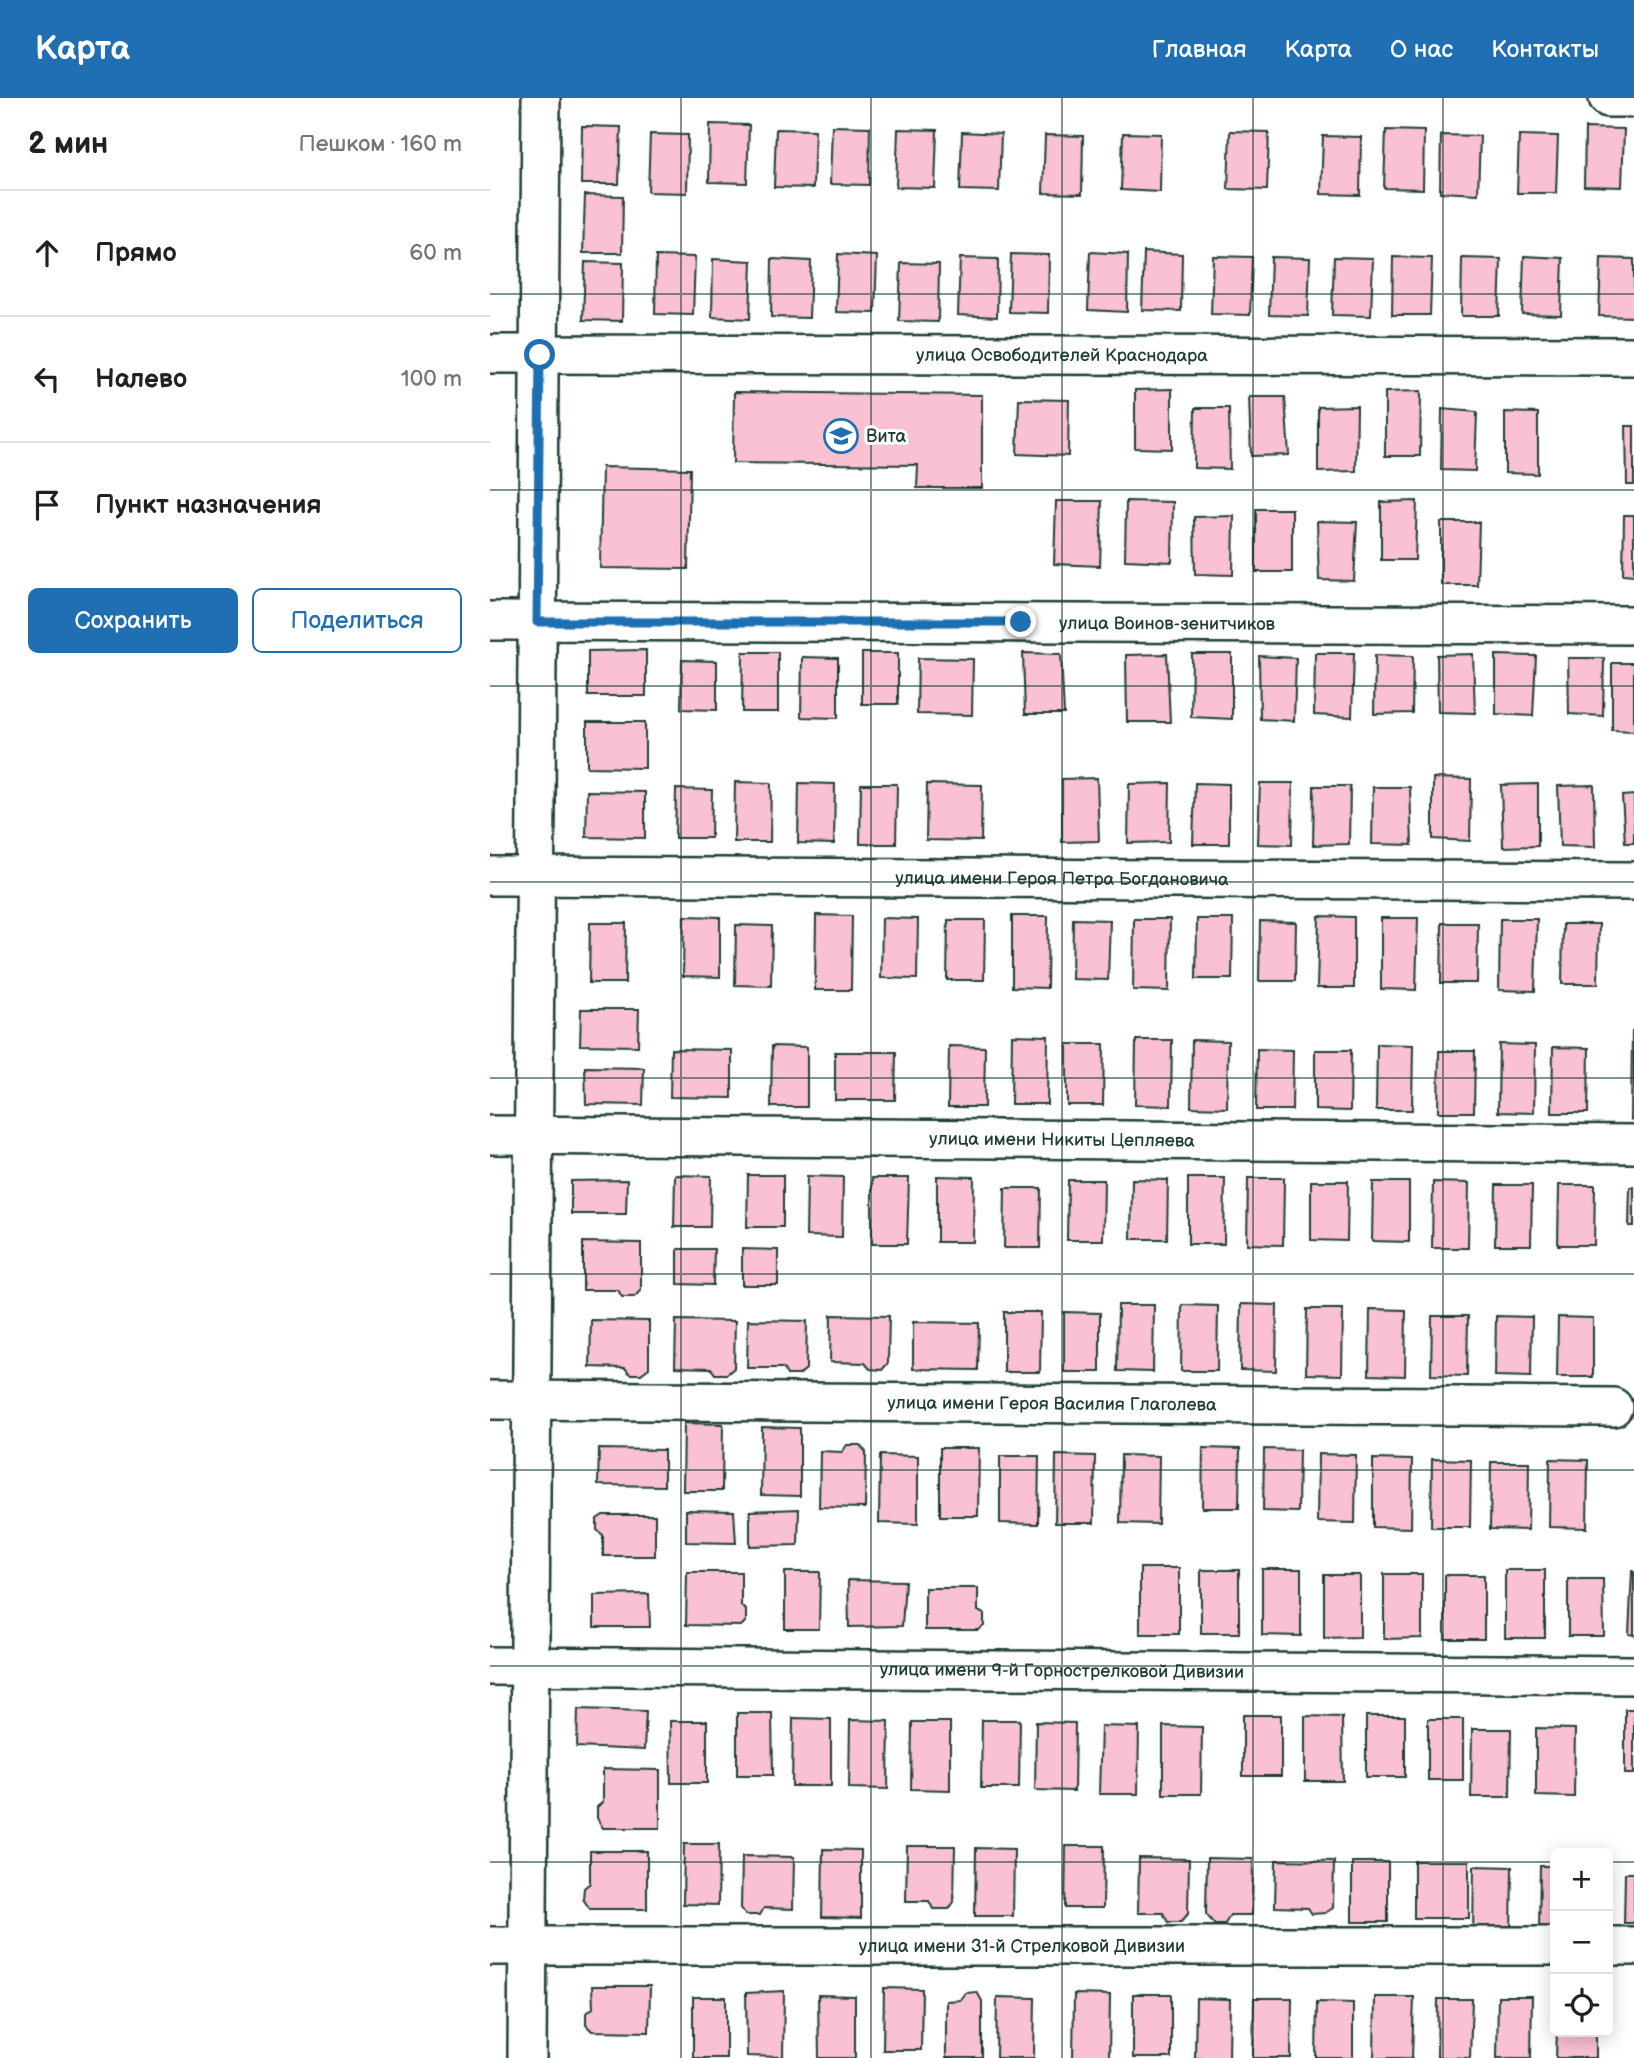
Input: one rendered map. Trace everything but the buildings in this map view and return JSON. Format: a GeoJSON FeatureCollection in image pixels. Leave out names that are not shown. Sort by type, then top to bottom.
{"type":"FeatureCollection","features":[{"type":"Feature","properties":{"kind":"street"},"geometry":{"type":"LineString","coordinates":[[527,2058],[541,98]]}},
{"type":"Feature","properties":{"kind":"street"},"geometry":{"type":"LineString","coordinates":[[1608,98],[1634,98]]}},
{"type":"Feature","properties":{"kind":"street","name":"улица Освободителей Краснодара"},"geometry":{"type":"LineString","coordinates":[[490,354],[1634,356]]}},
{"type":"Feature","properties":{"kind":"street","name":"улица Воинов-зенитчиков"},"geometry":{"type":"LineString","coordinates":[[490,621],[1634,625]]}},
{"type":"Feature","properties":{"kind":"street","name":"улица имени Героя Петра Богдановича"},"geometry":{"type":"LineString","coordinates":[[490,877],[1634,881]]}},
{"type":"Feature","properties":{"kind":"street","name":"улица имени Никиты Цепляева"},"geometry":{"type":"LineString","coordinates":[[490,1135],[1634,1144]]}},
{"type":"Feature","properties":{"kind":"street","name":"улица имени Героя Василия Глаголева"},"geometry":{"type":"LineString","coordinates":[[490,1400],[1613,1407]]}},
{"type":"Feature","properties":{"kind":"street","name":"улица имени 9-й Горнострелковой Дивизии"},"geometry":{"type":"LineString","coordinates":[[490,1665],[1634,1675]]}},
{"type":"Feature","properties":{"kind":"street","name":"улица имени 31-й Стрелковой Дивизии"},"geometry":{"type":"LineString","coordinates":[[490,1946],[1550,1947]]}},
{"type":"Feature","properties":{"kind":"street"},"geometry":{"type":"LineString","coordinates":[[1613,1947],[1634,1947]]}},
{"type":"Feature","properties":{"kind":"place","name":"Вита"},"geometry":{"type":"Point","coordinates":[841,436]}},
{"type":"Feature","properties":{"kind":"route"},"geometry":{"type":"LineString","coordinates":[[540,355],[537,622],[1021,622]]}}]}
